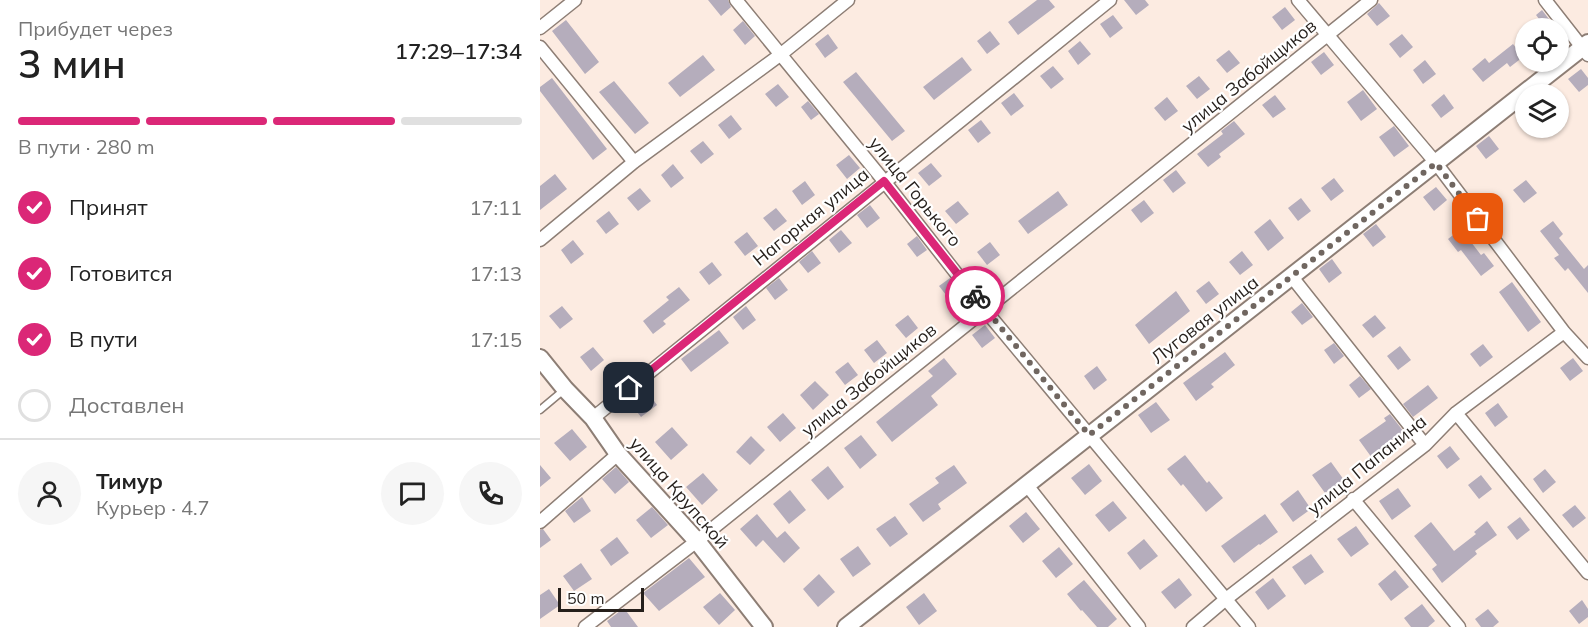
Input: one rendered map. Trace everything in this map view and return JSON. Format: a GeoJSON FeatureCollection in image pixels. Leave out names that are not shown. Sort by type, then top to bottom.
{"type":"FeatureCollection","features":[{"type":"Feature","properties":{"kind":"main road","name":"Луговая улица"},"geometry":{"type":"LineString","coordinates":[[846,627],[1436,163],[1586,49]]}},
{"type":"Feature","properties":{"kind":"main road","name":"улица Крупской"},"geometry":{"type":"LineString","coordinates":[[540,358],[593,418],[618,453],[697,541],[765,627]]}},
{"type":"Feature","properties":{"kind":"street"},"geometry":{"type":"LineString","coordinates":[[540,28],[575,0]]}},
{"type":"Feature","properties":{"kind":"street","name":"улица Горького"},"geometry":{"type":"LineString","coordinates":[[736,0],[884,181],[985,310],[1250,627]]}},
{"type":"Feature","properties":{"kind":"street"},"geometry":{"type":"LineString","coordinates":[[540,240],[634,162],[780,55],[848,0]]}},
{"type":"Feature","properties":{"kind":"street","name":"Нагорная улица"},"geometry":{"type":"LineString","coordinates":[[593,418],[1110,0]]}},
{"type":"Feature","properties":{"kind":"street"},"geometry":{"type":"LineString","coordinates":[[1298,0],[1436,163],[1564,333],[1588,358]]}},
{"type":"Feature","properties":{"kind":"street","name":"улица Забойщиков"},"geometry":{"type":"LineString","coordinates":[[585,627],[697,541],[1371,0]]}},
{"type":"Feature","properties":{"kind":"street"},"geometry":{"type":"LineString","coordinates":[[1545,0],[1586,49]]}},
{"type":"Feature","properties":{"kind":"street"},"geometry":{"type":"LineString","coordinates":[[540,47],[634,162]]}},
{"type":"Feature","properties":{"kind":"street"},"geometry":{"type":"LineString","coordinates":[[1292,277],[1425,445]]}},
{"type":"Feature","properties":{"kind":"street","name":"улица Папанина"},"geometry":{"type":"LineString","coordinates":[[1193,627],[1226,598],[1425,445],[1456,413],[1564,333]]}},
{"type":"Feature","properties":{"kind":"street"},"geometry":{"type":"LineString","coordinates":[[1456,413],[1588,573]]}},
{"type":"Feature","properties":{"kind":"street"},"geometry":{"type":"LineString","coordinates":[[540,522],[618,453]]}},
{"type":"Feature","properties":{"kind":"street"},"geometry":{"type":"LineString","coordinates":[[1026,484],[1139,627]]}},
{"type":"Feature","properties":{"kind":"street"},"geometry":{"type":"LineString","coordinates":[[1353,499],[1459,627]]}},
{"type":"Feature","properties":{"kind":"lane"},"geometry":{"type":"LineString","coordinates":[[540,410],[565,389]]}},
{"type":"Feature","properties":{"kind":"building"},"geometry":{"type":"Polygon","coordinates":[[[708,0],[728,0],[731,7],[721,16],[708,0]]]}},
{"type":"Feature","properties":{"kind":"building"},"geometry":{"type":"Polygon","coordinates":[[[1037,0],[1049,0],[1055,7],[1018,35],[1008,22],[1037,0]]]}},
{"type":"Feature","properties":{"kind":"building"},"geometry":{"type":"Polygon","coordinates":[[[1124,0],[1145,0],[1149,5],[1136,15],[1124,0]]]}},
{"type":"Feature","properties":{"kind":"building"},"geometry":{"type":"Polygon","coordinates":[[[1379,3],[1390,16],[1377,26],[1367,14],[1379,3]]]}},
{"type":"Feature","properties":{"kind":"building"},"geometry":{"type":"Polygon","coordinates":[[[1285,7],[1295,20],[1282,30],[1272,17],[1285,7]]]}},
{"type":"Feature","properties":{"kind":"building"},"geometry":{"type":"Polygon","coordinates":[[[1542,10],[1548,18],[1538,18],[1536,15],[1542,10]]]}},
{"type":"Feature","properties":{"kind":"building"},"geometry":{"type":"Polygon","coordinates":[[[1113,15],[1123,28],[1110,38],[1100,24],[1113,15]]]}},
{"type":"Feature","properties":{"kind":"building"},"geometry":{"type":"Polygon","coordinates":[[[566,20],[599,62],[585,74],[552,31],[566,20]]]}},
{"type":"Feature","properties":{"kind":"building"},"geometry":{"type":"Polygon","coordinates":[[[743,21],[755,36],[745,45],[733,30],[743,21]]]}},
{"type":"Feature","properties":{"kind":"building"},"geometry":{"type":"Polygon","coordinates":[[[990,31],[1000,44],[987,54],[977,41],[990,31]]]}},
{"type":"Feature","properties":{"kind":"building"},"geometry":{"type":"Polygon","coordinates":[[[828,34],[838,48],[825,58],[815,44],[828,34]]]}},
{"type":"Feature","properties":{"kind":"building"},"geometry":{"type":"Polygon","coordinates":[[[1402,34],[1413,47],[1400,58],[1389,44],[1402,34]]]}},
{"type":"Feature","properties":{"kind":"building"},"geometry":{"type":"Polygon","coordinates":[[[1080,41],[1091,54],[1078,65],[1068,51],[1080,41]]]}},
{"type":"Feature","properties":{"kind":"building"},"geometry":{"type":"Polygon","coordinates":[[[1513,44],[1515,47],[1515,63],[1510,67],[1507,63],[1483,82],[1472,69],[1485,58],[1489,63],[1513,44]]]}},
{"type":"Feature","properties":{"kind":"building"},"geometry":{"type":"Polygon","coordinates":[[[1229,50],[1240,63],[1227,73],[1216,60],[1229,50]]]}},
{"type":"Feature","properties":{"kind":"building"},"geometry":{"type":"Polygon","coordinates":[[[1324,52],[1334,65],[1321,75],[1311,62],[1324,52]]]}},
{"type":"Feature","properties":{"kind":"building"},"geometry":{"type":"Polygon","coordinates":[[[703,55],[715,70],[680,97],[668,83],[703,55]]]}},
{"type":"Feature","properties":{"kind":"building"},"geometry":{"type":"Polygon","coordinates":[[[962,57],[972,70],[934,100],[923,87],[962,57]]]}},
{"type":"Feature","properties":{"kind":"building"},"geometry":{"type":"Polygon","coordinates":[[[1425,60],[1436,74],[1423,84],[1413,70],[1425,60]]]}},
{"type":"Feature","properties":{"kind":"building"},"geometry":{"type":"Polygon","coordinates":[[[1053,66],[1064,79],[1051,89],[1040,76],[1053,66]]]}},
{"type":"Feature","properties":{"kind":"building"},"geometry":{"type":"Polygon","coordinates":[[[1581,69],[1588,78],[1588,85],[1579,92],[1568,79],[1581,69]]]}},
{"type":"Feature","properties":{"kind":"building"},"geometry":{"type":"Polygon","coordinates":[[[856,72],[905,131],[892,141],[843,82],[856,72]]]}},
{"type":"Feature","properties":{"kind":"building"},"geometry":{"type":"Polygon","coordinates":[[[1199,76],[1210,89],[1197,99],[1186,86],[1199,76]]]}},
{"type":"Feature","properties":{"kind":"building"},"geometry":{"type":"Polygon","coordinates":[[[552,78],[607,149],[593,160],[540,91],[540,87],[552,78]]]}},
{"type":"Feature","properties":{"kind":"building"},"geometry":{"type":"Polygon","coordinates":[[[614,81],[649,123],[635,134],[599,92],[614,81]]]}},
{"type":"Feature","properties":{"kind":"building"},"geometry":{"type":"Polygon","coordinates":[[[778,84],[789,97],[776,107],[765,94],[778,84]]]}},
{"type":"Feature","properties":{"kind":"building"},"geometry":{"type":"Polygon","coordinates":[[[1363,90],[1377,109],[1361,121],[1347,102],[1363,90]]]}},
{"type":"Feature","properties":{"kind":"building"},"geometry":{"type":"Polygon","coordinates":[[[1014,93],[1024,106],[1011,116],[1001,103],[1014,93]]]}},
{"type":"Feature","properties":{"kind":"building"},"geometry":{"type":"Polygon","coordinates":[[[1444,94],[1454,108],[1441,118],[1431,105],[1444,94]]]}},
{"type":"Feature","properties":{"kind":"building"},"geometry":{"type":"Polygon","coordinates":[[[1275,95],[1286,109],[1273,118],[1262,105],[1275,95]]]}},
{"type":"Feature","properties":{"kind":"building"},"geometry":{"type":"Polygon","coordinates":[[[1167,97],[1178,111],[1165,121],[1154,108],[1167,97]]]}},
{"type":"Feature","properties":{"kind":"building"},"geometry":{"type":"Polygon","coordinates":[[[808,101],[819,114],[811,120],[801,107],[808,101]]]}},
{"type":"Feature","properties":{"kind":"building"},"geometry":{"type":"Polygon","coordinates":[[[731,115],[742,129],[729,139],[718,125],[731,115]]]}},
{"type":"Feature","properties":{"kind":"building"},"geometry":{"type":"Polygon","coordinates":[[[981,120],[991,133],[978,143],[968,130],[981,120]]]}},
{"type":"Feature","properties":{"kind":"building"},"geometry":{"type":"Polygon","coordinates":[[[1234,121],[1245,134],[1219,154],[1221,157],[1208,167],[1197,154],[1223,134],[1221,131],[1234,121]]]}},
{"type":"Feature","properties":{"kind":"building"},"geometry":{"type":"Polygon","coordinates":[[[1394,126],[1409,146],[1394,157],[1379,137],[1394,126]]]}},
{"type":"Feature","properties":{"kind":"building"},"geometry":{"type":"Polygon","coordinates":[[[1489,136],[1499,149],[1486,159],[1476,146],[1489,136]]]}},
{"type":"Feature","properties":{"kind":"building"},"geometry":{"type":"Polygon","coordinates":[[[703,141],[714,154],[701,164],[690,151],[703,141]]]}},
{"type":"Feature","properties":{"kind":"building"},"geometry":{"type":"Polygon","coordinates":[[[849,155],[860,168],[847,179],[836,165],[849,155]]]}},
{"type":"Feature","properties":{"kind":"building"},"geometry":{"type":"Polygon","coordinates":[[[931,163],[942,176],[929,186],[918,173],[931,163]]]}},
{"type":"Feature","properties":{"kind":"building"},"geometry":{"type":"Polygon","coordinates":[[[673,164],[684,178],[671,188],[661,175],[673,164]]]}},
{"type":"Feature","properties":{"kind":"building"},"geometry":{"type":"Polygon","coordinates":[[[1176,170],[1186,183],[1173,193],[1163,180],[1176,170]]]}},
{"type":"Feature","properties":{"kind":"building"},"geometry":{"type":"Polygon","coordinates":[[[555,174],[567,189],[540,210],[540,186],[555,174]]]}},
{"type":"Feature","properties":{"kind":"building"},"geometry":{"type":"Polygon","coordinates":[[[1334,178],[1344,191],[1331,201],[1321,188],[1334,178]]]}},
{"type":"Feature","properties":{"kind":"building"},"geometry":{"type":"Polygon","coordinates":[[[1526,180],[1537,193],[1524,203],[1513,190],[1526,180]]]}},
{"type":"Feature","properties":{"kind":"building"},"geometry":{"type":"Polygon","coordinates":[[[805,181],[815,195],[802,205],[792,191],[805,181]]]}},
{"type":"Feature","properties":{"kind":"building"},"geometry":{"type":"Polygon","coordinates":[[[1436,187],[1447,200],[1434,211],[1423,197],[1436,187]]]}},
{"type":"Feature","properties":{"kind":"building"},"geometry":{"type":"Polygon","coordinates":[[[640,188],[651,201],[638,211],[627,198],[640,188]]]}},
{"type":"Feature","properties":{"kind":"building"},"geometry":{"type":"Polygon","coordinates":[[[1058,191],[1068,205],[1028,234],[1018,221],[1058,191]]]}},
{"type":"Feature","properties":{"kind":"building"},"geometry":{"type":"Polygon","coordinates":[[[1301,198],[1311,211],[1298,221],[1288,208],[1301,198]]]}},
{"type":"Feature","properties":{"kind":"building"},"geometry":{"type":"Polygon","coordinates":[[[1144,200],[1154,213],[1141,223],[1131,210],[1144,200]]]}},
{"type":"Feature","properties":{"kind":"building"},"geometry":{"type":"Polygon","coordinates":[[[958,201],[969,214],[956,224],[945,211],[958,201]]]}},
{"type":"Feature","properties":{"kind":"building"},"geometry":{"type":"Polygon","coordinates":[[[870,205],[880,218],[867,228],[857,215],[870,205]]]}},
{"type":"Feature","properties":{"kind":"building"},"geometry":{"type":"Polygon","coordinates":[[[776,208],[787,221],[774,231],[763,218],[776,208]]]}},
{"type":"Feature","properties":{"kind":"building"},"geometry":{"type":"Polygon","coordinates":[[[609,211],[619,224],[606,234],[596,221],[609,211]]]}},
{"type":"Feature","properties":{"kind":"building"},"geometry":{"type":"Polygon","coordinates":[[[1270,219],[1284,238],[1268,251],[1254,232],[1270,219]]]}},
{"type":"Feature","properties":{"kind":"building"},"geometry":{"type":"Polygon","coordinates":[[[1553,221],[1563,234],[1559,238],[1584,269],[1588,265],[1588,293],[1568,268],[1565,271],[1554,258],[1559,255],[1540,231],[1553,221]]]}},
{"type":"Feature","properties":{"kind":"building"},"geometry":{"type":"Polygon","coordinates":[[[1376,224],[1386,237],[1373,247],[1363,234],[1376,224]]]}},
{"type":"Feature","properties":{"kind":"building"},"geometry":{"type":"Polygon","coordinates":[[[1461,229],[1481,255],[1484,253],[1494,266],[1481,276],[1461,250],[1458,252],[1448,239],[1461,229]]]}},
{"type":"Feature","properties":{"kind":"building"},"geometry":{"type":"Polygon","coordinates":[[[841,230],[852,243],[839,253],[829,240],[841,230]]]}},
{"type":"Feature","properties":{"kind":"building"},"geometry":{"type":"Polygon","coordinates":[[[747,232],[758,246],[745,256],[734,242],[747,232]]]}},
{"type":"Feature","properties":{"kind":"building"},"geometry":{"type":"Polygon","coordinates":[[[917,236],[927,250],[917,257],[907,244],[917,236]]]}},
{"type":"Feature","properties":{"kind":"building"},"geometry":{"type":"Polygon","coordinates":[[[573,240],[584,254],[571,264],[561,250],[573,240]]]}},
{"type":"Feature","properties":{"kind":"building"},"geometry":{"type":"Polygon","coordinates":[[[990,242],[1000,255],[987,265],[977,252],[990,242]]]}},
{"type":"Feature","properties":{"kind":"building"},"geometry":{"type":"Polygon","coordinates":[[[812,251],[821,263],[808,273],[799,262],[812,251]]]}},
{"type":"Feature","properties":{"kind":"building"},"geometry":{"type":"Polygon","coordinates":[[[1242,251],[1253,265],[1240,275],[1229,262],[1242,251]]]}},
{"type":"Feature","properties":{"kind":"building"},"geometry":{"type":"Polygon","coordinates":[[[1332,259],[1342,273],[1329,283],[1319,269],[1332,259]]]}},
{"type":"Feature","properties":{"kind":"building"},"geometry":{"type":"Polygon","coordinates":[[[712,262],[722,275],[709,285],[699,272],[712,262]]]}},
{"type":"Feature","properties":{"kind":"building"},"geometry":{"type":"Polygon","coordinates":[[[779,278],[788,290],[775,300],[766,288],[779,278]]]}},
{"type":"Feature","properties":{"kind":"building"},"geometry":{"type":"Polygon","coordinates":[[[950,278],[960,292],[950,300],[939,286],[950,278]]]}},
{"type":"Feature","properties":{"kind":"building"},"geometry":{"type":"Polygon","coordinates":[[[1209,281],[1219,294],[1206,304],[1196,291],[1209,281]]]}},
{"type":"Feature","properties":{"kind":"building"},"geometry":{"type":"Polygon","coordinates":[[[1512,282],[1541,322],[1528,332],[1499,292],[1512,282]]]}},
{"type":"Feature","properties":{"kind":"building"},"geometry":{"type":"Polygon","coordinates":[[[679,287],[690,300],[663,321],[666,324],[653,334],[643,321],[669,300],[666,297],[679,287]]]}},
{"type":"Feature","properties":{"kind":"building"},"geometry":{"type":"Polygon","coordinates":[[[1176,291],[1190,311],[1149,344],[1135,325],[1176,291]]]}},
{"type":"Feature","properties":{"kind":"building"},"geometry":{"type":"Polygon","coordinates":[[[1302,303],[1313,317],[1302,325],[1291,312],[1302,303]]]}},
{"type":"Feature","properties":{"kind":"building"},"geometry":{"type":"Polygon","coordinates":[[[562,306],[573,319],[560,329],[549,316],[562,306]]]}},
{"type":"Feature","properties":{"kind":"building"},"geometry":{"type":"Polygon","coordinates":[[[746,306],[756,320],[743,330],[733,317],[746,306]]]}},
{"type":"Feature","properties":{"kind":"building"},"geometry":{"type":"Polygon","coordinates":[[[908,315],[918,328],[906,338],[895,325],[908,315]]]}},
{"type":"Feature","properties":{"kind":"building"},"geometry":{"type":"Polygon","coordinates":[[[1375,315],[1386,328],[1373,338],[1362,325],[1375,315]]]}},
{"type":"Feature","properties":{"kind":"building"},"geometry":{"type":"Polygon","coordinates":[[[985,325],[995,338],[982,348],[972,335],[985,325]]]}},
{"type":"Feature","properties":{"kind":"building"},"geometry":{"type":"Polygon","coordinates":[[[719,330],[729,343],[691,372],[681,359],[719,330]]]}},
{"type":"Feature","properties":{"kind":"building"},"geometry":{"type":"Polygon","coordinates":[[[877,340],[887,353],[874,363],[864,350],[877,340]]]}},
{"type":"Feature","properties":{"kind":"building"},"geometry":{"type":"Polygon","coordinates":[[[1334,343],[1344,356],[1334,364],[1324,350],[1334,343]]]}},
{"type":"Feature","properties":{"kind":"building"},"geometry":{"type":"Polygon","coordinates":[[[1483,344],[1493,357],[1480,367],[1470,354],[1483,344]]]}},
{"type":"Feature","properties":{"kind":"building"},"geometry":{"type":"Polygon","coordinates":[[[1400,346],[1411,360],[1398,370],[1387,356],[1400,346]]]}},
{"type":"Feature","properties":{"kind":"building"},"geometry":{"type":"Polygon","coordinates":[[[593,347],[604,360],[591,371],[580,357],[593,347]]]}},
{"type":"Feature","properties":{"kind":"building"},"geometry":{"type":"Polygon","coordinates":[[[1225,352],[1235,365],[1211,384],[1214,387],[1196,401],[1183,383],[1225,352]]]}},
{"type":"Feature","properties":{"kind":"building"},"geometry":{"type":"Polygon","coordinates":[[[944,358],[957,374],[931,396],[938,405],[892,442],[876,422],[933,376],[928,371],[944,358]]]}},
{"type":"Feature","properties":{"kind":"building"},"geometry":{"type":"Polygon","coordinates":[[[1573,358],[1583,371],[1570,381],[1560,368],[1573,358]]]}},
{"type":"Feature","properties":{"kind":"building"},"geometry":{"type":"Polygon","coordinates":[[[848,362],[858,375],[845,385],[835,372],[848,362]]]}},
{"type":"Feature","properties":{"kind":"building"},"geometry":{"type":"Polygon","coordinates":[[[1097,366],[1107,380],[1094,390],[1084,376],[1097,366]]]}},
{"type":"Feature","properties":{"kind":"building"},"geometry":{"type":"Polygon","coordinates":[[[1360,376],[1371,389],[1359,398],[1349,385],[1360,376]]]}},
{"type":"Feature","properties":{"kind":"building"},"geometry":{"type":"Polygon","coordinates":[[[815,381],[829,395],[813,410],[800,395],[815,381]]]}},
{"type":"Feature","properties":{"kind":"building"},"geometry":{"type":"Polygon","coordinates":[[[1428,385],[1438,398],[1413,417],[1403,404],[1428,385]]]}},
{"type":"Feature","properties":{"kind":"building"},"geometry":{"type":"Polygon","coordinates":[[[644,387],[657,405],[641,417],[628,400],[644,387]]]}},
{"type":"Feature","properties":{"kind":"building"},"geometry":{"type":"Polygon","coordinates":[[[1156,402],[1170,420],[1151,433],[1138,415],[1156,402]]]}},
{"type":"Feature","properties":{"kind":"building"},"geometry":{"type":"Polygon","coordinates":[[[1498,403],[1508,417],[1495,427],[1485,413],[1498,403]]]}},
{"type":"Feature","properties":{"kind":"building"},"geometry":{"type":"Polygon","coordinates":[[[783,413],[796,428],[780,442],[767,427],[783,413]]]}},
{"type":"Feature","properties":{"kind":"building"},"geometry":{"type":"Polygon","coordinates":[[[1390,414],[1404,432],[1389,442],[1391,445],[1372,458],[1359,440],[1386,421],[1384,418],[1390,414]]]}},
{"type":"Feature","properties":{"kind":"building"},"geometry":{"type":"Polygon","coordinates":[[[672,427],[688,445],[671,460],[655,442],[672,427]]]}},
{"type":"Feature","properties":{"kind":"building"},"geometry":{"type":"Polygon","coordinates":[[[572,429],[587,447],[570,461],[554,443],[572,429]]]}},
{"type":"Feature","properties":{"kind":"building"},"geometry":{"type":"Polygon","coordinates":[[[861,435],[877,455],[860,469],[844,448],[861,435]]]}},
{"type":"Feature","properties":{"kind":"building"},"geometry":{"type":"Polygon","coordinates":[[[751,436],[765,450],[750,465],[736,452],[751,436]]]}},
{"type":"Feature","properties":{"kind":"building"},"geometry":{"type":"Polygon","coordinates":[[[1450,446],[1460,459],[1447,469],[1437,456],[1450,446]]]}},
{"type":"Feature","properties":{"kind":"building"},"geometry":{"type":"Polygon","coordinates":[[[1185,455],[1207,483],[1209,481],[1223,498],[1206,512],[1167,469],[1185,455]]]}},
{"type":"Feature","properties":{"kind":"building"},"geometry":{"type":"Polygon","coordinates":[[[1331,462],[1344,480],[1325,493],[1312,475],[1331,462]]]}},
{"type":"Feature","properties":{"kind":"building"},"geometry":{"type":"Polygon","coordinates":[[[1089,464],[1102,481],[1085,495],[1071,478],[1089,464]]]}},
{"type":"Feature","properties":{"kind":"building"},"geometry":{"type":"Polygon","coordinates":[[[540,465],[551,478],[540,487],[540,465]]]}},
{"type":"Feature","properties":{"kind":"building"},"geometry":{"type":"Polygon","coordinates":[[[954,465],[967,483],[938,504],[941,509],[923,522],[909,504],[939,483],[935,478],[954,465]]]}},
{"type":"Feature","properties":{"kind":"building"},"geometry":{"type":"Polygon","coordinates":[[[828,466],[844,487],[828,500],[811,480],[828,466]]]}},
{"type":"Feature","properties":{"kind":"building"},"geometry":{"type":"Polygon","coordinates":[[[616,467],[629,482],[615,494],[602,479],[616,467]]]}},
{"type":"Feature","properties":{"kind":"building"},"geometry":{"type":"Polygon","coordinates":[[[1545,469],[1556,482],[1543,493],[1533,479],[1545,469]]]}},
{"type":"Feature","properties":{"kind":"building"},"geometry":{"type":"Polygon","coordinates":[[[703,473],[718,490],[702,505],[686,487],[703,473]]]}},
{"type":"Feature","properties":{"kind":"building"},"geometry":{"type":"Polygon","coordinates":[[[1481,475],[1492,489],[1479,499],[1468,485],[1481,475]]]}},
{"type":"Feature","properties":{"kind":"building"},"geometry":{"type":"Polygon","coordinates":[[[1398,488],[1411,506],[1392,520],[1379,501],[1398,488]]]}},
{"type":"Feature","properties":{"kind":"building"},"geometry":{"type":"Polygon","coordinates":[[[790,490],[806,510],[789,524],[773,504],[790,490]]]}},
{"type":"Feature","properties":{"kind":"building"},"geometry":{"type":"Polygon","coordinates":[[[1298,490],[1311,509],[1293,522],[1280,504],[1298,490]]]}},
{"type":"Feature","properties":{"kind":"building"},"geometry":{"type":"Polygon","coordinates":[[[582,497],[591,511],[574,523],[565,511],[582,497]]]}},
{"type":"Feature","properties":{"kind":"building"},"geometry":{"type":"Polygon","coordinates":[[[1113,501],[1127,518],[1109,532],[1095,515],[1113,501]]]}},
{"type":"Feature","properties":{"kind":"building"},"geometry":{"type":"Polygon","coordinates":[[[1575,505],[1586,518],[1573,528],[1562,515],[1575,505]]]}},
{"type":"Feature","properties":{"kind":"building"},"geometry":{"type":"Polygon","coordinates":[[[652,507],[668,525],[651,538],[636,520],[652,507]]]}},
{"type":"Feature","properties":{"kind":"building"},"geometry":{"type":"Polygon","coordinates":[[[1026,512],[1040,529],[1023,543],[1009,526],[1026,512]]]}},
{"type":"Feature","properties":{"kind":"building"},"geometry":{"type":"Polygon","coordinates":[[[757,514],[777,538],[785,531],[800,548],[784,563],[763,540],[756,547],[740,529],[757,514]]]}},
{"type":"Feature","properties":{"kind":"building"},"geometry":{"type":"Polygon","coordinates":[[[1265,514],[1278,532],[1234,563],[1221,546],[1265,514]]]}},
{"type":"Feature","properties":{"kind":"building"},"geometry":{"type":"Polygon","coordinates":[[[895,516],[908,534],[890,547],[876,529],[895,516]]]}},
{"type":"Feature","properties":{"kind":"building"},"geometry":{"type":"Polygon","coordinates":[[[1520,517],[1530,530],[1517,540],[1507,527],[1520,517]]]}},
{"type":"Feature","properties":{"kind":"building"},"geometry":{"type":"Polygon","coordinates":[[[1487,521],[1497,535],[1475,551],[1477,554],[1442,583],[1432,569],[1437,565],[1414,536],[1431,522],[1454,551],[1476,534],[1474,532],[1487,521]]]}},
{"type":"Feature","properties":{"kind":"building"},"geometry":{"type":"Polygon","coordinates":[[[1356,526],[1369,544],[1351,557],[1337,539],[1356,526]]]}},
{"type":"Feature","properties":{"kind":"building"},"geometry":{"type":"Polygon","coordinates":[[[543,529],[551,540],[540,548],[540,530],[543,529]]]}},
{"type":"Feature","properties":{"kind":"building"},"geometry":{"type":"Polygon","coordinates":[[[617,537],[629,553],[611,566],[600,550],[617,537]]]}},
{"type":"Feature","properties":{"kind":"building"},"geometry":{"type":"Polygon","coordinates":[[[1144,539],[1158,556],[1140,570],[1127,553],[1144,539]]]}},
{"type":"Feature","properties":{"kind":"building"},"geometry":{"type":"Polygon","coordinates":[[[858,546],[871,564],[853,577],[840,559],[858,546]]]}},
{"type":"Feature","properties":{"kind":"building"},"geometry":{"type":"Polygon","coordinates":[[[1059,547],[1073,564],[1056,578],[1042,561],[1059,547]]]}},
{"type":"Feature","properties":{"kind":"building"},"geometry":{"type":"Polygon","coordinates":[[[1311,554],[1324,572],[1305,585],[1292,567],[1311,554]]]}},
{"type":"Feature","properties":{"kind":"building"},"geometry":{"type":"Polygon","coordinates":[[[689,558],[705,577],[659,611],[643,593],[689,558]]]}},
{"type":"Feature","properties":{"kind":"building"},"geometry":{"type":"Polygon","coordinates":[[[581,563],[592,579],[574,591],[563,576],[581,563]]]}},
{"type":"Feature","properties":{"kind":"building"},"geometry":{"type":"Polygon","coordinates":[[[1395,570],[1409,587],[1391,601],[1378,584],[1395,570]]]}},
{"type":"Feature","properties":{"kind":"building"},"geometry":{"type":"Polygon","coordinates":[[[819,574],[835,592],[818,607],[803,589],[819,574]]]}},
{"type":"Feature","properties":{"kind":"building"},"geometry":{"type":"Polygon","coordinates":[[[1179,578],[1192,595],[1175,609],[1161,592],[1179,578]]]}},
{"type":"Feature","properties":{"kind":"building"},"geometry":{"type":"Polygon","coordinates":[[[1273,578],[1286,596],[1268,610],[1255,592],[1273,578]]]}},
{"type":"Feature","properties":{"kind":"building"},"geometry":{"type":"Polygon","coordinates":[[[1084,580],[1117,619],[1108,627],[1097,627],[1067,594],[1084,580]]]}},
{"type":"Feature","properties":{"kind":"building"},"geometry":{"type":"Polygon","coordinates":[[[549,589],[560,605],[540,619],[540,595],[549,589]]]}},
{"type":"Feature","properties":{"kind":"building"},"geometry":{"type":"Polygon","coordinates":[[[720,593],[735,610],[719,625],[703,607],[720,593]]]}},
{"type":"Feature","properties":{"kind":"building"},"geometry":{"type":"Polygon","coordinates":[[[924,593],[937,611],[919,625],[906,607],[924,593]]]}},
{"type":"Feature","properties":{"kind":"building"},"geometry":{"type":"Polygon","coordinates":[[[1582,600],[1588,609],[1588,617],[1579,624],[1569,611],[1582,600]]]}},
{"type":"Feature","properties":{"kind":"building"},"geometry":{"type":"Polygon","coordinates":[[[1422,604],[1435,621],[1428,627],[1411,627],[1404,618],[1422,604]]]}},
{"type":"Feature","properties":{"kind":"building"},"geometry":{"type":"Polygon","coordinates":[[[624,608],[638,627],[611,627],[607,621],[624,608]]]}},
{"type":"Feature","properties":{"kind":"building"},"geometry":{"type":"Polygon","coordinates":[[[1488,609],[1499,622],[1493,627],[1481,627],[1475,619],[1488,609]]]}},
{"type":"Feature","properties":{"kind":"way so far"},"geometry":{"type":"LineString","coordinates":[[975,296],[1089,435],[1436,163],[1478,219]]}},
{"type":"Feature","properties":{"kind":"route"},"geometry":{"type":"LineString","coordinates":[[629,388],[884,181],[975,296]]}}]}
